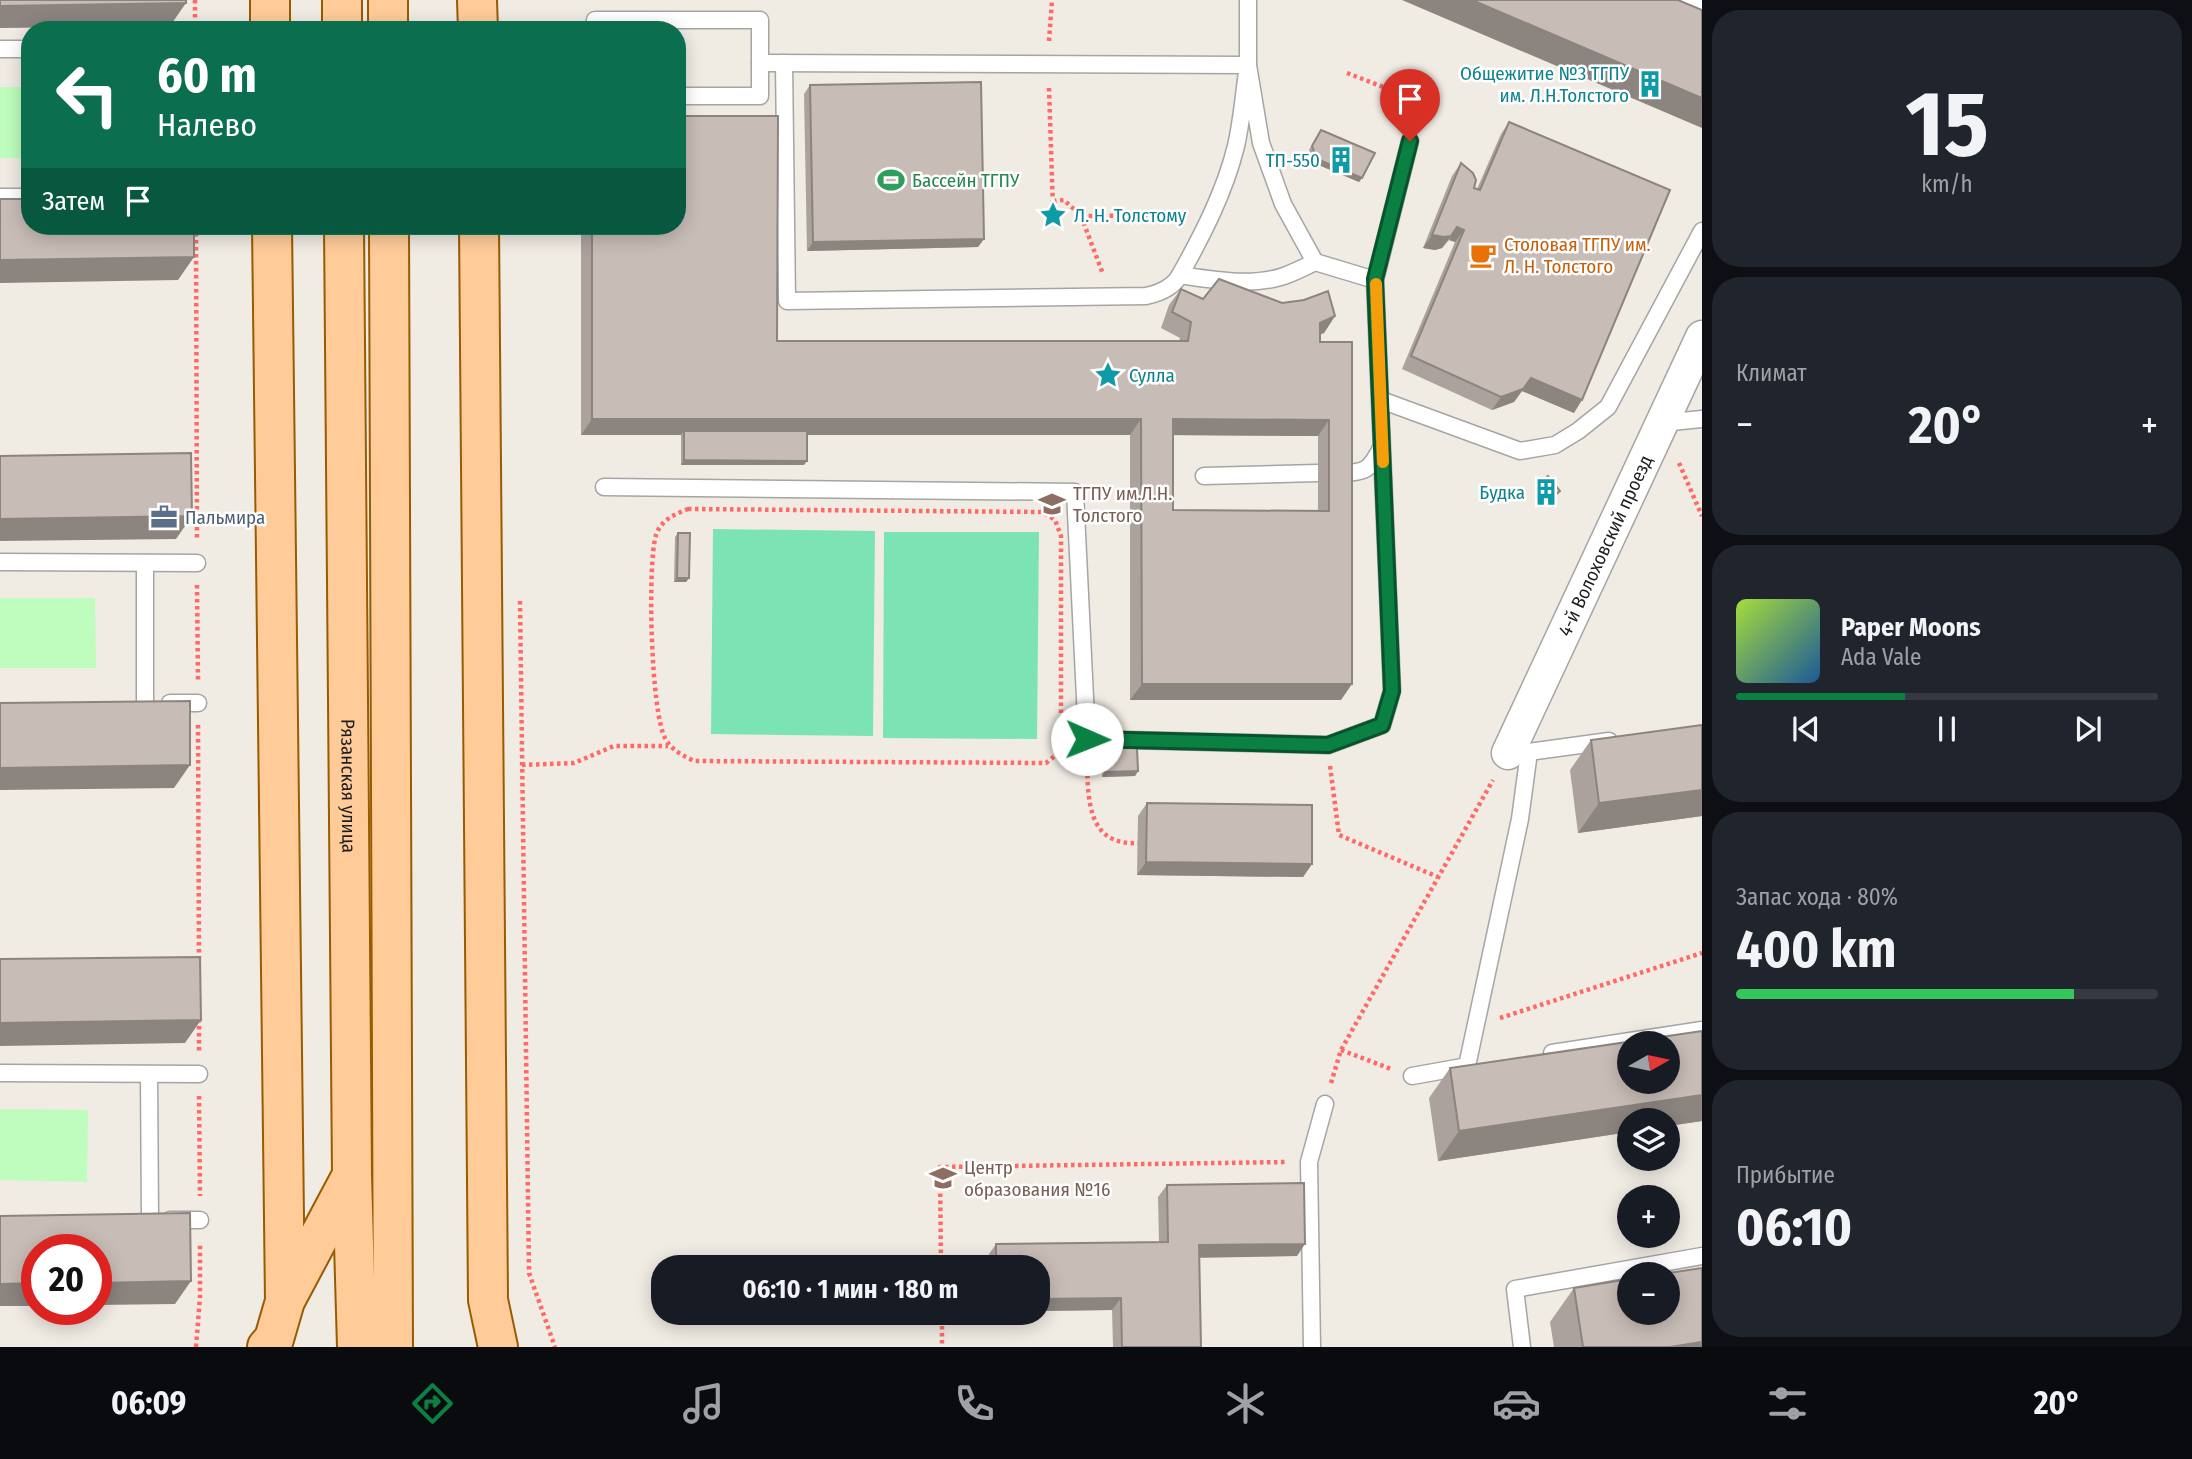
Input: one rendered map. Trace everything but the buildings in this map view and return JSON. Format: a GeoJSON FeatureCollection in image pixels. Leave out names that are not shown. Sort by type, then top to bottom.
{"type":"FeatureCollection","features":[{"type":"Feature","properties":{"kind":"main road"},"geometry":{"type":"LineString","coordinates":[[270,0],[270,21]]}},
{"type":"Feature","properties":{"kind":"main road"},"geometry":{"type":"LineString","coordinates":[[342,0],[342,21]]}},
{"type":"Feature","properties":{"kind":"main road"},"geometry":{"type":"LineString","coordinates":[[388,0],[388,21]]}},
{"type":"Feature","properties":{"kind":"main road"},"geometry":{"type":"LineString","coordinates":[[477,0],[478,21]]}},
{"type":"Feature","properties":{"kind":"main road"},"geometry":{"type":"LineString","coordinates":[[272,235],[285,1301]]}},
{"type":"Feature","properties":{"kind":"main road","name":"Рязанская улица"},"geometry":{"type":"LineString","coordinates":[[344,235],[352,1175],[357,1347]]}},
{"type":"Feature","properties":{"kind":"main road"},"geometry":{"type":"LineString","coordinates":[[389,235],[393,1347]]}},
{"type":"Feature","properties":{"kind":"main road"},"geometry":{"type":"LineString","coordinates":[[479,235],[488,1300],[498,1347]]}},
{"type":"Feature","properties":{"kind":"main road"},"geometry":{"type":"LineString","coordinates":[[267,1347],[274,1339],[285,1301],[352,1175]]}},
{"type":"Feature","properties":{"kind":"street","name":"4-й Волоховский проезд"},"geometry":{"type":"LineString","coordinates":[[1518,753],[1702,337]]}},
{"type":"Feature","properties":{"kind":"lane"},"geometry":{"type":"LineString","coordinates":[[784,63],[787,302],[1157,294],[1175,283],[1180,275],[1212,214],[1226,178],[1236,144],[1248,65],[1248,0]]}},
{"type":"Feature","properties":{"kind":"lane"},"geometry":{"type":"LineString","coordinates":[[1684,0],[1700,7]]}},
{"type":"Feature","properties":{"kind":"lane"},"geometry":{"type":"LineString","coordinates":[[595,21],[760,20],[760,96],[686,96]]}},
{"type":"Feature","properties":{"kind":"lane"},"geometry":{"type":"LineString","coordinates":[[0,49],[21,49]]}},
{"type":"Feature","properties":{"kind":"lane"},"geometry":{"type":"LineString","coordinates":[[760,63],[1248,65]]}},
{"type":"Feature","properties":{"kind":"lane"},"geometry":{"type":"LineString","coordinates":[[1248,65],[1261,143],[1275,185],[1315,262]]}},
{"type":"Feature","properties":{"kind":"lane"},"geometry":{"type":"LineString","coordinates":[[604,487],[1075,492],[1087,739],[1328,745],[1382,725],[1392,691],[1375,279],[1410,141]]}},
{"type":"Feature","properties":{"kind":"lane"},"geometry":{"type":"LineString","coordinates":[[0,197],[21,197]]}},
{"type":"Feature","properties":{"kind":"lane"},"geometry":{"type":"LineString","coordinates":[[1381,400],[1520,452],[1555,445],[1608,407],[1702,231]]}},
{"type":"Feature","properties":{"kind":"lane"},"geometry":{"type":"LineString","coordinates":[[1180,275],[1216,280],[1255,281],[1284,276],[1315,262],[1375,279]]}},
{"type":"Feature","properties":{"kind":"lane"},"geometry":{"type":"LineString","coordinates":[[1662,423],[1702,419]]}},
{"type":"Feature","properties":{"kind":"lane"},"geometry":{"type":"LineString","coordinates":[[1340,473],[1357,473],[1372,466],[1382,446]]}},
{"type":"Feature","properties":{"kind":"lane"},"geometry":{"type":"LineString","coordinates":[[1204,476],[1318,473]]}},
{"type":"Feature","properties":{"kind":"lane"},"geometry":{"type":"LineString","coordinates":[[0,562],[197,563]]}},
{"type":"Feature","properties":{"kind":"lane"},"geometry":{"type":"LineString","coordinates":[[145,563],[138,703],[198,703]]}},
{"type":"Feature","properties":{"kind":"lane"},"geometry":{"type":"LineString","coordinates":[[1412,1076],[1473,1065],[1520,819],[1518,753],[1622,740]]}},
{"type":"Feature","properties":{"kind":"lane"},"geometry":{"type":"LineString","coordinates":[[1532,1056],[1702,1030]]}},
{"type":"Feature","properties":{"kind":"lane"},"geometry":{"type":"LineString","coordinates":[[0,1073],[199,1074]]}},
{"type":"Feature","properties":{"kind":"lane"},"geometry":{"type":"LineString","coordinates":[[149,1074],[143,1220],[200,1220]]}},
{"type":"Feature","properties":{"kind":"lane"},"geometry":{"type":"LineString","coordinates":[[1312,1347],[1309,1162],[1325,1104]]}},
{"type":"Feature","properties":{"kind":"lane"},"geometry":{"type":"LineString","coordinates":[[1522,1347],[1515,1289],[1702,1256]]}},
{"type":"Feature","properties":{"kind":"path"},"geometry":{"type":"LineString","coordinates":[[195,0],[195,21]]}},
{"type":"Feature","properties":{"kind":"path"},"geometry":{"type":"LineString","coordinates":[[1052,0],[1048,64],[1053,209]]}},
{"type":"Feature","properties":{"kind":"path"},"geometry":{"type":"LineString","coordinates":[[1348,73],[1433,106]]}},
{"type":"Feature","properties":{"kind":"path"},"geometry":{"type":"LineString","coordinates":[[1053,201],[1064,200],[1081,216],[1111,296]]}},
{"type":"Feature","properties":{"kind":"path"},"geometry":{"type":"LineString","coordinates":[[1081,216],[1212,214]]}},
{"type":"Feature","properties":{"kind":"path"},"geometry":{"type":"LineString","coordinates":[[196,235],[199,964]]}},
{"type":"Feature","properties":{"kind":"path"},"geometry":{"type":"LineString","coordinates":[[1662,423],[1702,516]]}},
{"type":"Feature","properties":{"kind":"path"},"geometry":{"type":"LineString","coordinates":[[522,765],[574,763],[614,746],[669,747],[694,761],[1046,763],[1056,755],[1061,741],[1061,536],[1055,520],[1043,512],[1032,510],[688,509],[671,515],[656,533],[653,587],[656,699],[659,725],[669,747]]}},
{"type":"Feature","properties":{"kind":"path"},"geometry":{"type":"LineString","coordinates":[[520,599],[529,1273],[555,1347]]}},
{"type":"Feature","properties":{"kind":"path"},"geometry":{"type":"LineString","coordinates":[[1087,739],[1087,783],[1092,816],[1109,839],[1125,844],[1138,843]]}},
{"type":"Feature","properties":{"kind":"path"},"geometry":{"type":"LineString","coordinates":[[1328,745],[1339,835],[1438,877]]}},
{"type":"Feature","properties":{"kind":"path"},"geometry":{"type":"LineString","coordinates":[[1325,1104],[1341,1050],[1438,877],[1518,753]]}},
{"type":"Feature","properties":{"kind":"path"},"geometry":{"type":"LineString","coordinates":[[1502,1017],[1702,953]]}},
{"type":"Feature","properties":{"kind":"path"},"geometry":{"type":"LineString","coordinates":[[196,1347],[200,1297],[199,1019]]}},
{"type":"Feature","properties":{"kind":"path"},"geometry":{"type":"LineString","coordinates":[[1341,1050],[1412,1076]]}},
{"type":"Feature","properties":{"kind":"path"},"geometry":{"type":"LineString","coordinates":[[941,1255],[940,1167],[1309,1162]]}},
{"type":"Feature","properties":{"kind":"path"},"geometry":{"type":"LineString","coordinates":[[942,1325],[942,1347]]}},
{"type":"Feature","properties":{"kind":"green space"},"geometry":{"type":"Polygon","coordinates":[[[0,87],[21,87],[21,158],[0,158],[0,87]]]}},
{"type":"Feature","properties":{"kind":"green space"},"geometry":{"type":"Polygon","coordinates":[[[713,529],[875,531],[873,736],[711,734],[713,529]]]}},
{"type":"Feature","properties":{"kind":"green space"},"geometry":{"type":"Polygon","coordinates":[[[884,532],[1039,532],[1037,739],[883,738],[884,532]]]}},
{"type":"Feature","properties":{"kind":"green space"},"geometry":{"type":"Polygon","coordinates":[[[0,598],[95,598],[96,668],[0,668],[0,598]]]}},
{"type":"Feature","properties":{"kind":"green space"},"geometry":{"type":"Polygon","coordinates":[[[0,1109],[88,1110],[87,1182],[0,1180],[0,1109]]]}},
{"type":"Feature","properties":{"kind":"slow traffic"},"geometry":{"type":"LineString","coordinates":[[1376,284],[1383,462]]}},
{"type":"Feature","properties":{"kind":"place","name":"Общежитие №3 ТГПУ им. Л.Н.Толстого"},"geometry":{"type":"Point","coordinates":[1650,84]}},
{"type":"Feature","properties":{"kind":"place","name":"ТП-550"},"geometry":{"type":"Point","coordinates":[1341,160]}},
{"type":"Feature","properties":{"kind":"place","name":"Бассейн ТГПУ"},"geometry":{"type":"Point","coordinates":[891,180]}},
{"type":"Feature","properties":{"kind":"place","name":"Л. Н. Толстому"},"geometry":{"type":"Point","coordinates":[1053,215]}},
{"type":"Feature","properties":{"kind":"place","name":"Столовая ТГПУ им. Л. Н. Толстого"},"geometry":{"type":"Point","coordinates":[1483,255]}},
{"type":"Feature","properties":{"kind":"place","name":"Сулла"},"geometry":{"type":"Point","coordinates":[1108,375]}},
{"type":"Feature","properties":{"kind":"place","name":"Будка"},"geometry":{"type":"Point","coordinates":[1546,492]}},
{"type":"Feature","properties":{"kind":"place","name":"ТГПУ им.Л.Н. Толстого"},"geometry":{"type":"Point","coordinates":[1052,504]}},
{"type":"Feature","properties":{"kind":"place","name":"Пальмира"},"geometry":{"type":"Point","coordinates":[164,517]}},
{"type":"Feature","properties":{"kind":"place","name":"Центр образования №16"},"geometry":{"type":"Point","coordinates":[943,1178]}},
{"type":"Feature","properties":{"kind":"route"},"geometry":{"type":"LineString","coordinates":[[1087,739],[1328,745],[1382,725],[1392,691],[1375,279],[1410,141]]}}]}
